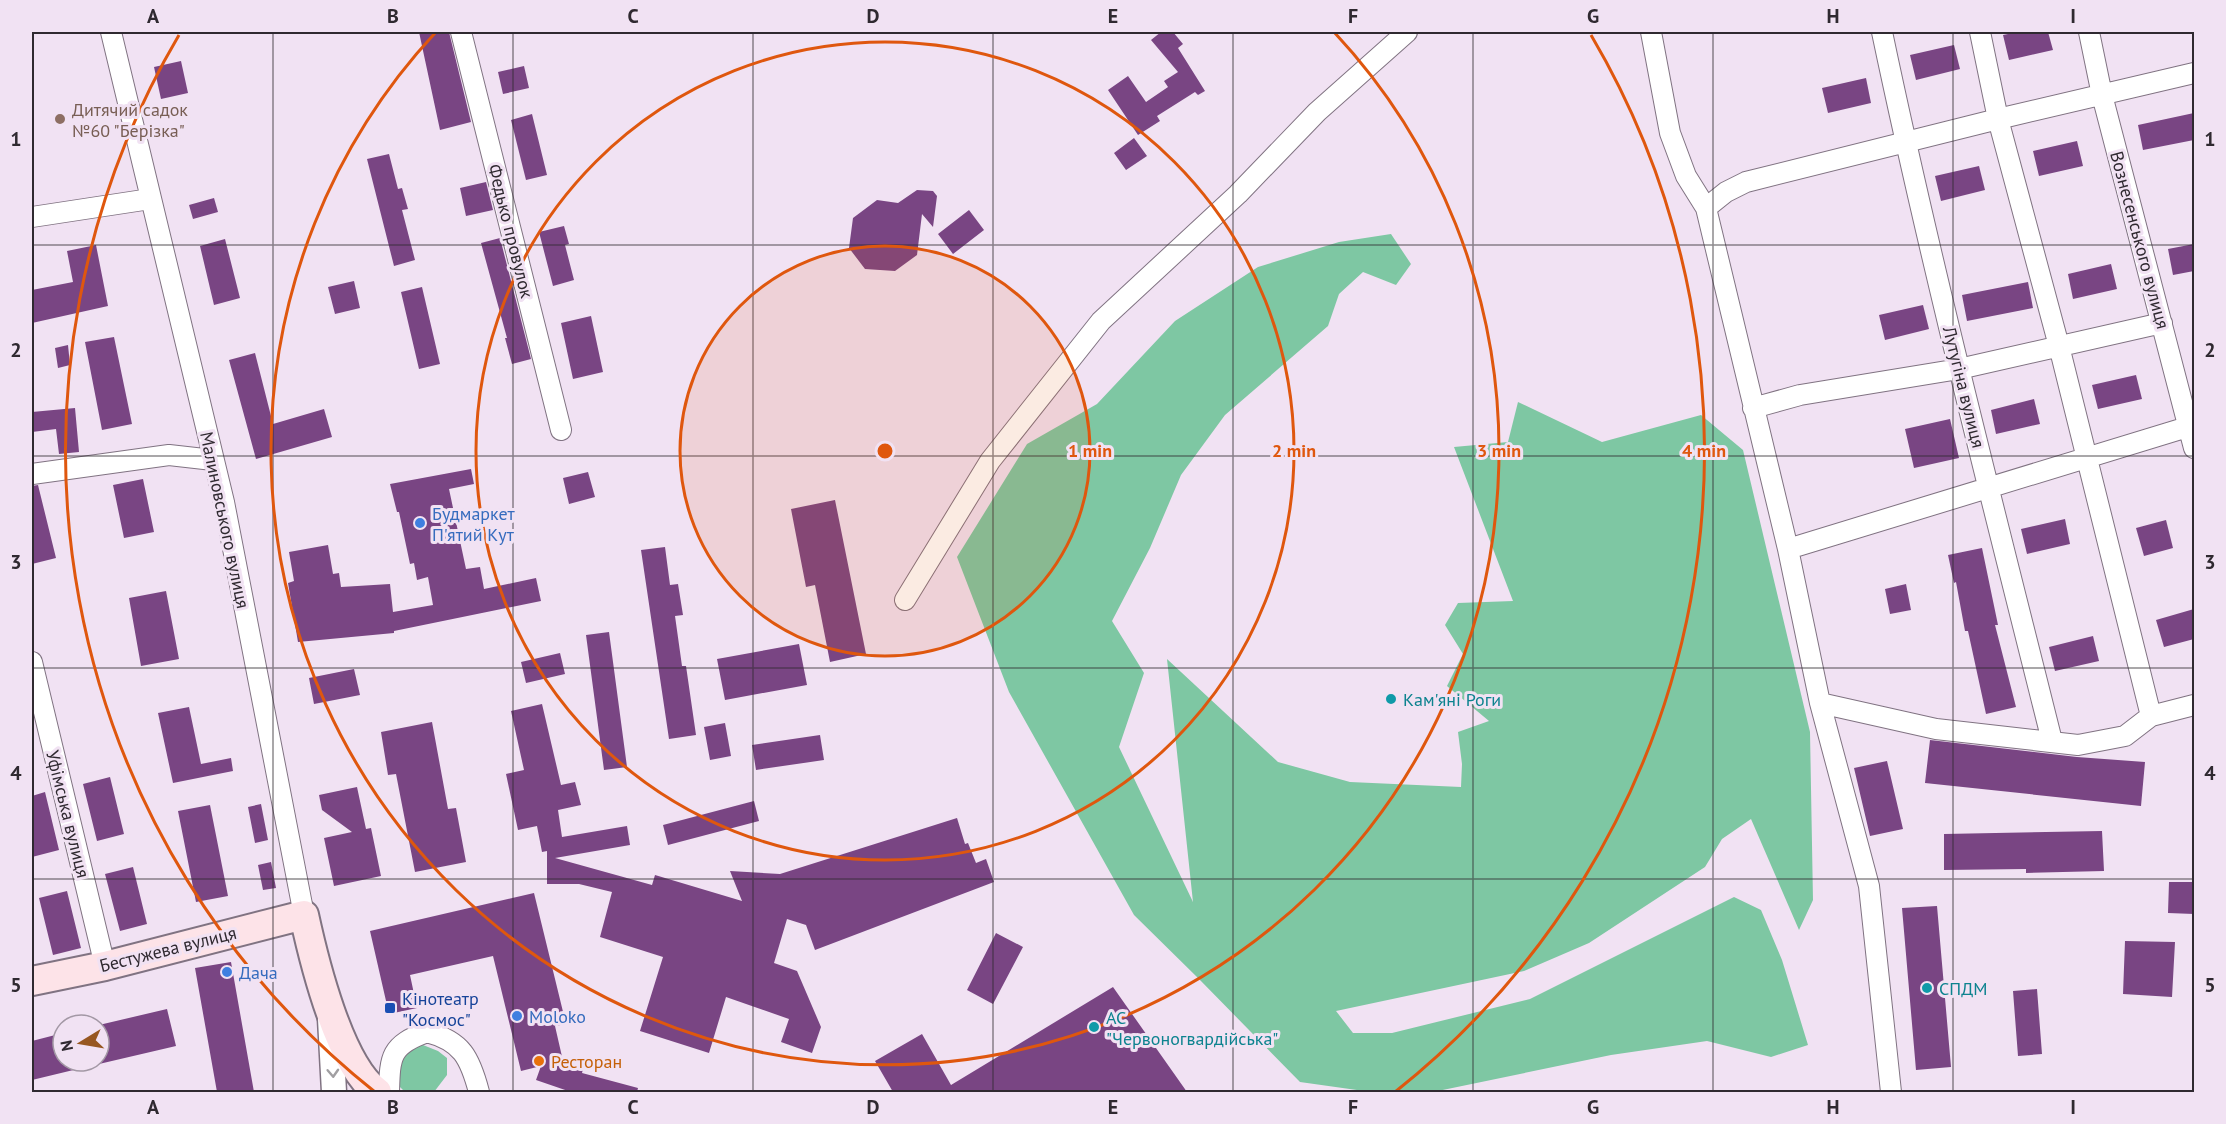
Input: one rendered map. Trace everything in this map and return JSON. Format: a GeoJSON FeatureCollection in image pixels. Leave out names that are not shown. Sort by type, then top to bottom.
{"type":"FeatureCollection","features":[{"type":"Feature","properties":{"kind":"main road","name":"Бестужева вулиця"},"geometry":{"type":"LineString","coordinates":[[32,981],[105,966],[304,915]]}},
{"type":"Feature","properties":{"kind":"main road","name":"Малиновського вулиця"},"geometry":{"type":"LineString","coordinates":[[304,915],[312,954],[330,1011],[351,1057],[369,1086],[377,1092]]}},
{"type":"Feature","properties":{"kind":"street","name":"Малиновського вулиця"},"geometry":{"type":"LineString","coordinates":[[111,32],[224,502],[304,915]]}},
{"type":"Feature","properties":{"kind":"street","name":"Федько провулок"},"geometry":{"type":"LineString","coordinates":[[461,32],[561,430]]}},
{"type":"Feature","properties":{"kind":"street"},"geometry":{"type":"LineString","coordinates":[[904,600],[990,461],[1101,321],[1238,194],[1317,112],[1407,32]]}},
{"type":"Feature","properties":{"kind":"street"},"geometry":{"type":"LineString","coordinates":[[1651,32],[1670,133],[1686,176],[1706,208],[1788,549],[1820,703],[1869,886],[1890,1092]]}},
{"type":"Feature","properties":{"kind":"street","name":"Лутугіна вулиця"},"geometry":{"type":"LineString","coordinates":[[1882,32],[1905,142],[1959,369],[2052,741]]}},
{"type":"Feature","properties":{"kind":"street"},"geometry":{"type":"LineString","coordinates":[[1980,32],[1998,119],[2059,346],[2151,716]]}},
{"type":"Feature","properties":{"kind":"street","name":"Вознесенського вулиця"},"geometry":{"type":"LineString","coordinates":[[2089,32],[2102,94],[2192,426],[2194,448]]}},
{"type":"Feature","properties":{"kind":"street"},"geometry":{"type":"LineString","coordinates":[[1706,208],[1726,192],[1746,182],[2194,73]]}},
{"type":"Feature","properties":{"kind":"street"},"geometry":{"type":"LineString","coordinates":[[32,217],[150,199]]}},
{"type":"Feature","properties":{"kind":"street"},"geometry":{"type":"LineString","coordinates":[[1753,408],[1800,395],[1959,369],[2162,322]]}},
{"type":"Feature","properties":{"kind":"street"},"geometry":{"type":"LineString","coordinates":[[1788,549],[2192,426]]}},
{"type":"Feature","properties":{"kind":"street"},"geometry":{"type":"LineString","coordinates":[[32,474],[169,455],[213,460]]}},
{"type":"Feature","properties":{"kind":"street","name":"Уфімська вулиця"},"geometry":{"type":"LineString","coordinates":[[32,662],[38,717],[105,966]]}},
{"type":"Feature","properties":{"kind":"street"},"geometry":{"type":"LineString","coordinates":[[1820,703],[1936,729],[2078,745],[2125,736],[2151,716],[2194,705]]}},
{"type":"Feature","properties":{"kind":"street"},"geometry":{"type":"LineString","coordinates":[[330,1011],[334,1092]]}},
{"type":"Feature","properties":{"kind":"street"},"geometry":{"type":"LineString","coordinates":[[390,1092],[390,1065],[396,1049],[408,1038],[427,1032],[455,1043],[464,1054],[475,1076],[479,1092]]}},
{"type":"Feature","properties":{"kind":"green space"},"geometry":{"type":"Polygon","coordinates":[[[1391,234],[1411,264],[1396,285],[1363,272],[1339,294],[1328,326],[1225,415],[1181,475],[1150,548],[1112,621],[1144,673],[1119,747],[1193,902],[1167,659],[1278,762],[1350,782],[1461,787],[1462,764],[1458,732],[1489,721],[1447,686],[1463,654],[1445,625],[1458,603],[1513,601],[1454,447],[1508,442],[1518,402],[1602,442],[1701,415],[1743,450],[1810,732],[1813,900],[1799,930],[1751,819],[1722,839],[1705,867],[1589,943],[1524,971],[1336,1011],[1353,1033],[1392,1033],[1530,999],[1734,897],[1761,910],[1782,960],[1808,1045],[1771,1057],[1707,1041],[1611,1055],[1433,1092],[1371,1092],[1300,1082],[1134,915],[1009,692],[957,557],[1027,444],[1097,404],[1175,321],[1258,267],[1339,242],[1391,234]]]}},
{"type":"Feature","properties":{"kind":"green space"},"geometry":{"type":"Polygon","coordinates":[[[423,1045],[438,1051],[447,1058],[447,1075],[434,1092],[405,1092],[398,1085],[397,1065],[412,1046],[423,1045]]]}},
{"type":"Feature","properties":{"kind":"building"},"geometry":{"type":"Polygon","coordinates":[[[419,32],[449,32],[471,122],[440,130],[419,32]]]}},
{"type":"Feature","properties":{"kind":"building"},"geometry":{"type":"Polygon","coordinates":[[[1161,32],[1173,32],[1183,44],[1178,48],[1205,91],[1198,95],[1195,92],[1157,116],[1160,121],[1138,135],[1108,90],[1128,76],[1146,102],[1168,87],[1164,81],[1178,72],[1151,40],[1161,32]]]}},
{"type":"Feature","properties":{"kind":"building"},"geometry":{"type":"Polygon","coordinates":[[[2018,32],[2048,32],[2053,50],[2009,60],[2003,35],[2018,32]]]}},
{"type":"Feature","properties":{"kind":"building"},"geometry":{"type":"Polygon","coordinates":[[[1954,45],[1960,69],[1916,80],[1910,55],[1954,45]]]}},
{"type":"Feature","properties":{"kind":"building"},"geometry":{"type":"Polygon","coordinates":[[[181,61],[188,93],[161,99],[154,67],[181,61]]]}},
{"type":"Feature","properties":{"kind":"building"},"geometry":{"type":"Polygon","coordinates":[[[524,66],[529,88],[503,94],[498,72],[524,66]]]}},
{"type":"Feature","properties":{"kind":"building"},"geometry":{"type":"Polygon","coordinates":[[[1866,78],[1871,103],[1828,113],[1822,88],[1866,78]]]}},
{"type":"Feature","properties":{"kind":"building"},"geometry":{"type":"Polygon","coordinates":[[[2194,113],[2194,140],[2143,150],[2138,125],[2194,113]]]}},
{"type":"Feature","properties":{"kind":"building"},"geometry":{"type":"Polygon","coordinates":[[[532,114],[547,175],[526,180],[511,120],[532,114]]]}},
{"type":"Feature","properties":{"kind":"building"},"geometry":{"type":"Polygon","coordinates":[[[1134,138],[1147,156],[1126,170],[1114,153],[1134,138]]]}},
{"type":"Feature","properties":{"kind":"building"},"geometry":{"type":"Polygon","coordinates":[[[2077,141],[2083,166],[2039,176],[2033,151],[2077,141]]]}},
{"type":"Feature","properties":{"kind":"building"},"geometry":{"type":"Polygon","coordinates":[[[389,154],[398,189],[402,188],[408,209],[402,210],[415,260],[394,266],[367,159],[389,154]]]}},
{"type":"Feature","properties":{"kind":"building"},"geometry":{"type":"Polygon","coordinates":[[[1979,166],[1985,190],[1941,201],[1935,176],[1979,166]]]}},
{"type":"Feature","properties":{"kind":"building"},"geometry":{"type":"Polygon","coordinates":[[[486,182],[493,210],[466,216],[460,188],[486,182]]]}},
{"type":"Feature","properties":{"kind":"building"},"geometry":{"type":"Polygon","coordinates":[[[917,190],[933,191],[937,196],[933,227],[922,214],[917,255],[895,271],[865,269],[849,248],[853,218],[877,200],[898,203],[917,190]]]}},
{"type":"Feature","properties":{"kind":"building"},"geometry":{"type":"Polygon","coordinates":[[[214,198],[218,212],[193,219],[189,205],[214,198]]]}},
{"type":"Feature","properties":{"kind":"building"},"geometry":{"type":"Polygon","coordinates":[[[969,210],[984,230],[953,254],[938,234],[969,210]]]}},
{"type":"Feature","properties":{"kind":"building"},"geometry":{"type":"Polygon","coordinates":[[[564,226],[569,244],[565,245],[574,280],[553,286],[539,232],[564,226]]]}},
{"type":"Feature","properties":{"kind":"building"},"geometry":{"type":"Polygon","coordinates":[[[500,238],[531,359],[512,364],[481,243],[500,238]]]}},
{"type":"Feature","properties":{"kind":"building"},"geometry":{"type":"Polygon","coordinates":[[[225,239],[240,298],[214,305],[200,246],[225,239]]]}},
{"type":"Feature","properties":{"kind":"building"},"geometry":{"type":"Polygon","coordinates":[[[2194,244],[2194,271],[2173,275],[2168,249],[2194,244]]]}},
{"type":"Feature","properties":{"kind":"building"},"geometry":{"type":"Polygon","coordinates":[[[96,245],[108,306],[32,323],[32,290],[73,282],[67,251],[96,245]]]}},
{"type":"Feature","properties":{"kind":"building"},"geometry":{"type":"Polygon","coordinates":[[[2111,264],[2117,289],[2073,299],[2068,274],[2111,264]]]}},
{"type":"Feature","properties":{"kind":"building"},"geometry":{"type":"Polygon","coordinates":[[[354,281],[360,308],[335,314],[328,287],[354,281]]]}},
{"type":"Feature","properties":{"kind":"building"},"geometry":{"type":"Polygon","coordinates":[[[2028,282],[2033,308],[1967,321],[1962,295],[2028,282]]]}},
{"type":"Feature","properties":{"kind":"building"},"geometry":{"type":"Polygon","coordinates":[[[422,287],[440,364],[419,369],[401,292],[422,287]]]}},
{"type":"Feature","properties":{"kind":"building"},"geometry":{"type":"Polygon","coordinates":[[[1923,305],[1929,329],[1885,340],[1879,315],[1923,305]]]}},
{"type":"Feature","properties":{"kind":"building"},"geometry":{"type":"Polygon","coordinates":[[[591,316],[603,372],[573,379],[561,323],[591,316]]]}},
{"type":"Feature","properties":{"kind":"building"},"geometry":{"type":"Polygon","coordinates":[[[114,337],[132,424],[102,430],[85,342],[114,337]]]}},
{"type":"Feature","properties":{"kind":"building"},"geometry":{"type":"Polygon","coordinates":[[[68,345],[70,365],[58,368],[55,348],[68,345]]]}},
{"type":"Feature","properties":{"kind":"building"},"geometry":{"type":"Polygon","coordinates":[[[255,353],[273,424],[324,409],[332,437],[256,459],[229,360],[255,353]]]}},
{"type":"Feature","properties":{"kind":"building"},"geometry":{"type":"Polygon","coordinates":[[[2136,375],[2142,399],[2098,409],[2092,385],[2136,375]]]}},
{"type":"Feature","properties":{"kind":"building"},"geometry":{"type":"Polygon","coordinates":[[[2034,399],[2040,424],[1996,434],[1991,410],[2034,399]]]}},
{"type":"Feature","properties":{"kind":"building"},"geometry":{"type":"Polygon","coordinates":[[[75,408],[79,452],[59,454],[56,429],[32,432],[32,412],[75,408]]]}},
{"type":"Feature","properties":{"kind":"building"},"geometry":{"type":"Polygon","coordinates":[[[1950,419],[1959,458],[1914,468],[1905,429],[1950,419]]]}},
{"type":"Feature","properties":{"kind":"building"},"geometry":{"type":"Polygon","coordinates":[[[471,469],[474,484],[449,489],[466,569],[480,567],[484,589],[536,578],[541,601],[394,631],[394,633],[298,642],[288,583],[294,581],[289,552],[328,545],[333,574],[339,573],[341,587],[390,584],[393,612],[433,605],[428,577],[417,580],[414,563],[410,564],[399,512],[397,512],[390,484],[471,469]]]}},
{"type":"Feature","properties":{"kind":"building"},"geometry":{"type":"Polygon","coordinates":[[[588,472],[595,497],[569,504],[563,478],[588,472]]]}},
{"type":"Feature","properties":{"kind":"building"},"geometry":{"type":"Polygon","coordinates":[[[143,479],[154,532],[124,538],[113,485],[143,479]]]}},
{"type":"Feature","properties":{"kind":"building"},"geometry":{"type":"Polygon","coordinates":[[[38,485],[56,558],[32,564],[32,486],[38,485]]]}},
{"type":"Feature","properties":{"kind":"building"},"geometry":{"type":"Polygon","coordinates":[[[835,500],[866,654],[830,662],[815,585],[806,587],[791,509],[835,500]]]}},
{"type":"Feature","properties":{"kind":"building"},"geometry":{"type":"Polygon","coordinates":[[[2065,519],[2070,544],[2027,554],[2021,529],[2065,519]]]}},
{"type":"Feature","properties":{"kind":"building"},"geometry":{"type":"Polygon","coordinates":[[[2166,520],[2173,548],[2144,556],[2136,528],[2166,520]]]}},
{"type":"Feature","properties":{"kind":"building"},"geometry":{"type":"Polygon","coordinates":[[[665,547],[670,585],[678,584],[683,615],[675,616],[682,666],[686,666],[696,735],[669,739],[641,550],[665,547]]]}},
{"type":"Feature","properties":{"kind":"building"},"geometry":{"type":"Polygon","coordinates":[[[1982,548],[1998,625],[1995,625],[2016,707],[1986,714],[1948,555],[1982,548]]]}},
{"type":"Feature","properties":{"kind":"building"},"geometry":{"type":"Polygon","coordinates":[[[1906,584],[1911,610],[1890,614],[1885,589],[1906,584]]]}},
{"type":"Feature","properties":{"kind":"building"},"geometry":{"type":"Polygon","coordinates":[[[166,591],[179,659],[141,666],[129,598],[166,591]]]}},
{"type":"Feature","properties":{"kind":"building"},"geometry":{"type":"Polygon","coordinates":[[[2194,609],[2194,639],[2164,647],[2156,620],[2194,609]]]}},
{"type":"Feature","properties":{"kind":"building"},"geometry":{"type":"Polygon","coordinates":[[[609,632],[627,767],[604,770],[586,635],[609,632]]]}},
{"type":"Feature","properties":{"kind":"building"},"geometry":{"type":"Polygon","coordinates":[[[2093,636],[2099,661],[2055,671],[2049,647],[2093,636]]]}},
{"type":"Feature","properties":{"kind":"building"},"geometry":{"type":"Polygon","coordinates":[[[799,644],[807,685],[725,700],[717,659],[799,644]]]}},
{"type":"Feature","properties":{"kind":"building"},"geometry":{"type":"Polygon","coordinates":[[[560,653],[565,674],[526,683],[521,662],[560,653]]]}},
{"type":"Feature","properties":{"kind":"building"},"geometry":{"type":"Polygon","coordinates":[[[354,669],[360,695],[314,704],[309,678],[354,669]]]}},
{"type":"Feature","properties":{"kind":"building"},"geometry":{"type":"Polygon","coordinates":[[[542,704],[561,785],[575,782],[581,805],[558,810],[562,837],[627,826],[630,845],[555,858],[652,885],[655,875],[742,901],[730,871],[780,874],[957,818],[965,844],[968,843],[976,863],[986,859],[994,882],[815,950],[806,925],[787,919],[774,963],[797,971],[821,1027],[812,1053],[781,1042],[789,1019],[726,997],[709,1053],[640,1031],[663,957],[600,937],[612,892],[579,884],[547,884],[547,851],[542,852],[537,826],[518,830],[506,774],[524,770],[511,711],[542,704]]]}},
{"type":"Feature","properties":{"kind":"building"},"geometry":{"type":"Polygon","coordinates":[[[189,707],[201,764],[231,758],[233,771],[173,783],[158,713],[189,707]]]}},
{"type":"Feature","properties":{"kind":"building"},"geometry":{"type":"Polygon","coordinates":[[[432,722],[448,809],[456,808],[466,862],[415,872],[396,774],[388,775],[381,732],[432,722]]]}},
{"type":"Feature","properties":{"kind":"building"},"geometry":{"type":"Polygon","coordinates":[[[725,723],[731,756],[710,760],[704,727],[725,723]]]}},
{"type":"Feature","properties":{"kind":"building"},"geometry":{"type":"Polygon","coordinates":[[[820,735],[824,760],[756,770],[752,745],[820,735]]]}},
{"type":"Feature","properties":{"kind":"building"},"geometry":{"type":"Polygon","coordinates":[[[1930,740],[2077,757],[2145,762],[2141,806],[1925,783],[1930,740]]]}},
{"type":"Feature","properties":{"kind":"building"},"geometry":{"type":"Polygon","coordinates":[[[1887,761],[1903,829],[1870,836],[1854,768],[1887,761]]]}},
{"type":"Feature","properties":{"kind":"building"},"geometry":{"type":"Polygon","coordinates":[[[110,777],[124,834],[97,841],[83,784],[110,777]]]}},
{"type":"Feature","properties":{"kind":"building"},"geometry":{"type":"Polygon","coordinates":[[[357,787],[366,829],[371,828],[381,876],[334,886],[324,838],[352,832],[322,810],[319,795],[357,787]]]}},
{"type":"Feature","properties":{"kind":"building"},"geometry":{"type":"Polygon","coordinates":[[[45,792],[59,850],[32,857],[32,796],[45,792]]]}},
{"type":"Feature","properties":{"kind":"building"},"geometry":{"type":"Polygon","coordinates":[[[754,801],[759,821],[668,845],[663,825],[754,801]]]}},
{"type":"Feature","properties":{"kind":"building"},"geometry":{"type":"Polygon","coordinates":[[[261,804],[268,840],[255,843],[248,807],[261,804]]]}},
{"type":"Feature","properties":{"kind":"building"},"geometry":{"type":"Polygon","coordinates":[[[210,805],[228,896],[196,902],[178,811],[210,805]]]}},
{"type":"Feature","properties":{"kind":"building"},"geometry":{"type":"Polygon","coordinates":[[[2102,831],[2104,871],[2026,873],[2026,869],[1944,870],[1944,834],[2102,831]]]}},
{"type":"Feature","properties":{"kind":"building"},"geometry":{"type":"Polygon","coordinates":[[[271,862],[276,888],[263,890],[258,865],[271,862]]]}},
{"type":"Feature","properties":{"kind":"building"},"geometry":{"type":"Polygon","coordinates":[[[133,867],[147,924],[120,931],[105,874],[133,867]]]}},
{"type":"Feature","properties":{"kind":"building"},"geometry":{"type":"Polygon","coordinates":[[[2169,882],[2194,882],[2194,914],[2168,913],[2169,882]]]}},
{"type":"Feature","properties":{"kind":"building"},"geometry":{"type":"Polygon","coordinates":[[[67,891],[81,948],[53,955],[39,898],[67,891]]]}},
{"type":"Feature","properties":{"kind":"building"},"geometry":{"type":"Polygon","coordinates":[[[534,893],[566,1024],[555,1026],[563,1061],[583,1069],[582,1073],[638,1088],[637,1092],[571,1092],[536,1080],[541,1066],[521,1071],[493,956],[410,975],[417,1008],[389,1014],[370,931],[534,893]]]}},
{"type":"Feature","properties":{"kind":"building","name":"СПДМ"},"geometry":{"type":"Polygon","coordinates":[[[1937,906],[1951,1067],[1916,1070],[1902,908],[1937,906]]]}},
{"type":"Feature","properties":{"kind":"building"},"geometry":{"type":"Polygon","coordinates":[[[996,933],[1023,947],[993,1004],[967,990],[996,933]]]}},
{"type":"Feature","properties":{"kind":"building"},"geometry":{"type":"Polygon","coordinates":[[[2125,941],[2175,942],[2172,997],[2123,994],[2125,941]]]}},
{"type":"Feature","properties":{"kind":"building"},"geometry":{"type":"Polygon","coordinates":[[[231,962],[254,1092],[217,1092],[195,968],[231,962]]]}},
{"type":"Feature","properties":{"kind":"building","name":"АС \"Червоногвардійська\""},"geometry":{"type":"Polygon","coordinates":[[[1113,987],[1187,1092],[893,1092],[875,1061],[922,1034],[951,1085],[1113,987]]]}},
{"type":"Feature","properties":{"kind":"building"},"geometry":{"type":"Polygon","coordinates":[[[2037,989],[2042,1054],[2018,1056],[2013,991],[2037,989]]]}},
{"type":"Feature","properties":{"kind":"building"},"geometry":{"type":"Polygon","coordinates":[[[167,1009],[176,1046],[111,1061],[111,1022],[167,1009]]]}},
{"type":"Feature","properties":{"kind":"building"},"geometry":{"type":"Polygon","coordinates":[[[51,1036],[51,1073],[61,1073],[32,1080],[32,1041],[51,1036]]]}},
{"type":"Feature","properties":{"kind":"place","name":"Дитячий садок №60 \"Берізка\""},"geometry":{"type":"Point","coordinates":[60,119]}},
{"type":"Feature","properties":{"kind":"place","name":"Будмаркет П'ятий Кут"},"geometry":{"type":"Point","coordinates":[420,523]}},
{"type":"Feature","properties":{"kind":"place","name":"Кам'яні Роги"},"geometry":{"type":"Point","coordinates":[1391,699]}},
{"type":"Feature","properties":{"kind":"place","name":"Дача"},"geometry":{"type":"Point","coordinates":[227,972]}},
{"type":"Feature","properties":{"kind":"place","name":"СПДМ"},"geometry":{"type":"Point","coordinates":[1927,988]}},
{"type":"Feature","properties":{"kind":"place","name":"Кінотеатр \"Космос\""},"geometry":{"type":"Point","coordinates":[390,1008]}},
{"type":"Feature","properties":{"kind":"place","name":"Moloko"},"geometry":{"type":"Point","coordinates":[517,1016]}},
{"type":"Feature","properties":{"kind":"place","name":"АС \"Червоногвардійська\""},"geometry":{"type":"Point","coordinates":[1094,1027]}},
{"type":"Feature","properties":{"kind":"place","name":"Ресторан"},"geometry":{"type":"Point","coordinates":[539,1061]}}]}
